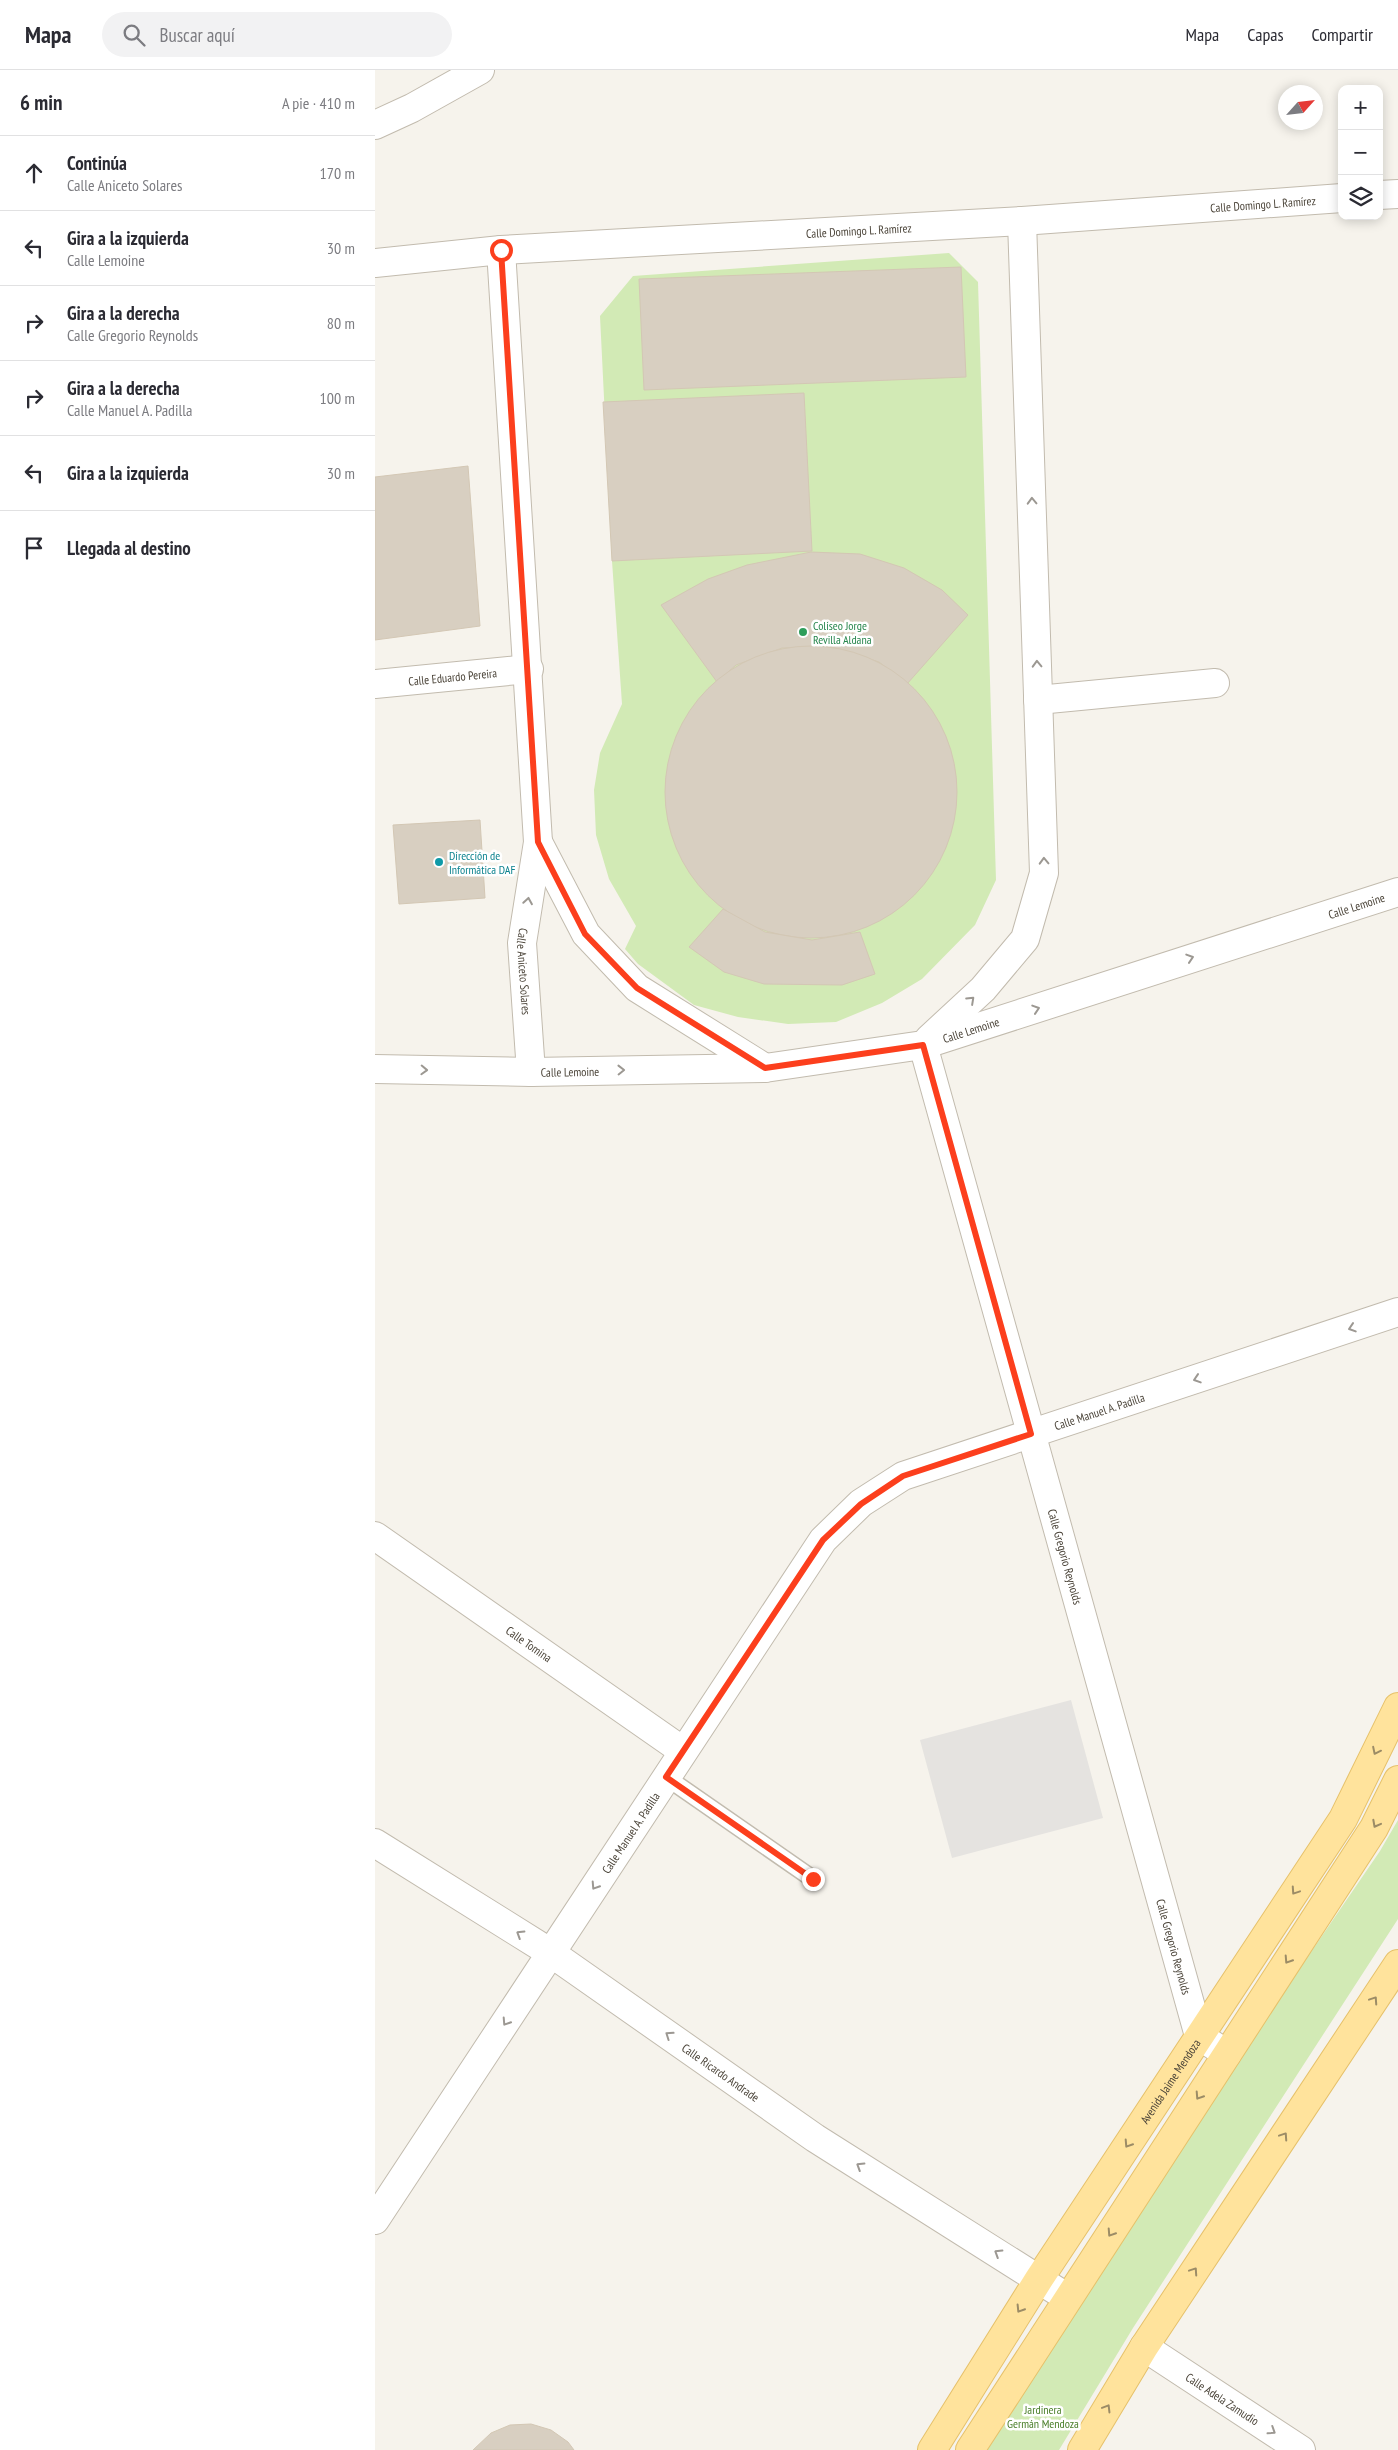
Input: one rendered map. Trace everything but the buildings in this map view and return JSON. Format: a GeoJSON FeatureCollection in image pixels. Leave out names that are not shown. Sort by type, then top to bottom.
{"type":"FeatureCollection","features":[{"type":"Feature","properties":{"kind":"main road","name":"Avenida Jaime Mendoza"},"geometry":{"type":"LineString","coordinates":[[932,2450],[1039,2279],[1343,1819],[1398,1707]]}},
{"type":"Feature","properties":{"kind":"main road"},"geometry":{"type":"LineString","coordinates":[[970,2450],[1374,1828],[1398,1780]]}},
{"type":"Feature","properties":{"kind":"main road"},"geometry":{"type":"LineString","coordinates":[[1082,2450],[1144,2347],[1398,1964]]}},
{"type":"Feature","properties":{"kind":"street"},"geometry":{"type":"LineString","coordinates":[[375,124],[412,108],[480,70]]}},
{"type":"Feature","properties":{"kind":"street"},"geometry":{"type":"LineString","coordinates":[[1383,195],[1398,194]]}},
{"type":"Feature","properties":{"kind":"street","name":"Calle Domingo L. Ramírez"},"geometry":{"type":"LineString","coordinates":[[375,263],[501,250],[1022,221],[1338,198]]}},
{"type":"Feature","properties":{"kind":"street"},"geometry":{"type":"LineString","coordinates":[[923,1045],[983,989],[1025,939],[1044,873],[1022,221]]}},
{"type":"Feature","properties":{"kind":"street","name":"Calle Aniceto Solares"},"geometry":{"type":"LineString","coordinates":[[501,250],[529,669],[538,842],[522,943],[531,1072]]}},
{"type":"Feature","properties":{"kind":"street","name":"Calle Eduardo Pereira"},"geometry":{"type":"LineString","coordinates":[[375,684],[529,669]]}},
{"type":"Feature","properties":{"kind":"street"},"geometry":{"type":"LineString","coordinates":[[1038,700],[1215,683]]}},
{"type":"Feature","properties":{"kind":"street","name":"Calle Aniceto Solares"},"geometry":{"type":"LineString","coordinates":[[538,842],[585,934],[637,988],[765,1068]]}},
{"type":"Feature","properties":{"kind":"street","name":"Calle Lemoine"},"geometry":{"type":"LineString","coordinates":[[375,1069],[531,1072],[765,1068],[923,1045],[1398,892]]}},
{"type":"Feature","properties":{"kind":"street","name":"Calle Gregorio Reynolds"},"geometry":{"type":"LineString","coordinates":[[923,1045],[1199,2036]]}},
{"type":"Feature","properties":{"kind":"street","name":"Calle Manuel A. Padilla"},"geometry":{"type":"LineString","coordinates":[[375,2220],[823,1540],[861,1504],[903,1476],[1398,1312]]}},
{"type":"Feature","properties":{"kind":"street","name":"Calle Tomina"},"geometry":{"type":"LineString","coordinates":[[375,1536],[683,1751]]}},
{"type":"Feature","properties":{"kind":"street","name":"Calle Ricardo Andrade"},"geometry":{"type":"LineString","coordinates":[[375,1843],[551,1953],[815,2138],[1069,2298]]}},
{"type":"Feature","properties":{"kind":"street"},"geometry":{"type":"LineString","coordinates":[[1199,2036],[1227,2054]]}},
{"type":"Feature","properties":{"kind":"street","name":"Calle Adela Zamudio"},"geometry":{"type":"LineString","coordinates":[[1144,2347],[1301,2450]]}},
{"type":"Feature","properties":{"kind":"lane"},"geometry":{"type":"LineString","coordinates":[[666,1777],[813,1879]]}},
{"type":"Feature","properties":{"kind":"green space","name":"Coliseo Jorge Revilla Aldana"},"geometry":{"type":"Polygon","coordinates":[[[949,253],[978,282],[996,880],[975,925],[922,979],[882,1003],[836,1022],[788,1024],[738,1017],[694,1005],[638,964],[625,949],[636,926],[609,879],[596,835],[594,790],[600,753],[622,704],[612,561],[600,316],[633,276],[949,253]]]}},
{"type":"Feature","properties":{"kind":"green space","name":"Jardinera Germán Mendoza"},"geometry":{"type":"Polygon","coordinates":[[[1398,1820],[1398,1919],[1133,2328],[1059,2450],[986,2450],[1233,2066],[1380,1851],[1398,1820]]]}},
{"type":"Feature","properties":{"kind":"shaded area"},"geometry":{"type":"Polygon","coordinates":[[[1071,1700],[1103,1818],[952,1858],[920,1740],[1071,1700]]]}},
{"type":"Feature","properties":{"kind":"place","name":"Coliseo Jorge Revilla Aldana"},"geometry":{"type":"Point","coordinates":[803,632]}},
{"type":"Feature","properties":{"kind":"place","name":"Dirección de Informática DAF"},"geometry":{"type":"Point","coordinates":[439,862]}},
{"type":"Feature","properties":{"kind":"route"},"geometry":{"type":"LineString","coordinates":[[501,250],[529,669],[538,842],[585,934],[637,988],[765,1068],[923,1045],[1031,1434],[903,1476],[861,1504],[823,1540],[666,1777],[813,1879]]}}]}
